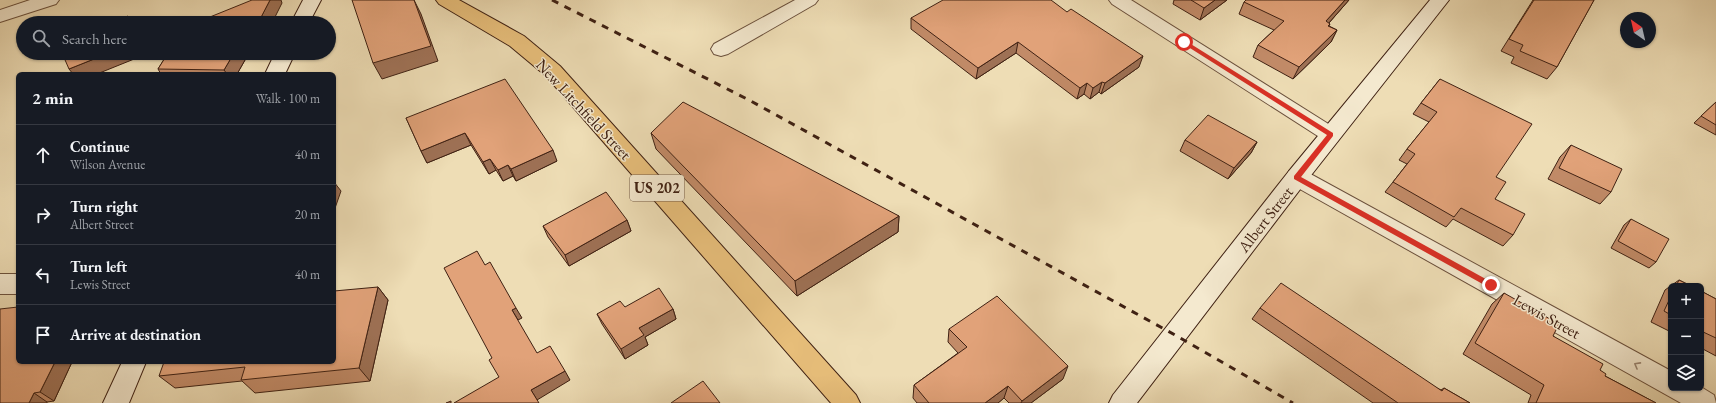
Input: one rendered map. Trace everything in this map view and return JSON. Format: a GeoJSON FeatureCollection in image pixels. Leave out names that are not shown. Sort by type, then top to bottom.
{"type":"FeatureCollection","features":[{"type":"Feature","properties":{"kind":"highway","name":"New Litchfield Street"},"geometry":{"type":"LineString","coordinates":[[445,0],[517,42],[553,71],[847,403]]}},
{"type":"Feature","properties":{"kind":"street"},"geometry":{"type":"LineString","coordinates":[[0,16],[50,0]]}},
{"type":"Feature","properties":{"kind":"street"},"geometry":{"type":"LineString","coordinates":[[304,16],[312,0]]}},
{"type":"Feature","properties":{"kind":"street"},"geometry":{"type":"LineString","coordinates":[[721,48],[809,0]]}},
{"type":"Feature","properties":{"kind":"street"},"geometry":{"type":"LineString","coordinates":[[1118,0],[1331,135]]}},
{"type":"Feature","properties":{"kind":"street","name":"Albert Street"},"geometry":{"type":"LineString","coordinates":[[1122,403],[1297,177],[1440,0]]}},
{"type":"Feature","properties":{"kind":"street"},"geometry":{"type":"LineString","coordinates":[[275,72],[281,60]]}},
{"type":"Feature","properties":{"kind":"street","name":"Lewis Street"},"geometry":{"type":"LineString","coordinates":[[1297,177],[1668,382]]}},
{"type":"Feature","properties":{"kind":"street"},"geometry":{"type":"LineString","coordinates":[[0,284],[16,284]]}},
{"type":"Feature","properties":{"kind":"street"},"geometry":{"type":"LineString","coordinates":[[116,403],[133,364]]}},
{"type":"Feature","properties":{"kind":"street"},"geometry":{"type":"LineString","coordinates":[[1683,391],[1705,403]]}},
{"type":"Feature","properties":{"kind":"building"},"geometry":{"type":"Polygon","coordinates":[[[252,0],[270,0],[262,16],[212,16],[252,0]]]}},
{"type":"Feature","properties":{"kind":"building"},"geometry":{"type":"Polygon","coordinates":[[[352,0],[414,0],[431,46],[373,63],[352,0]]]}},
{"type":"Feature","properties":{"kind":"building"},"geometry":{"type":"Polygon","coordinates":[[[943,0],[1051,0],[1067,12],[1071,9],[1143,56],[1105,83],[1102,82],[1093,88],[1087,83],[1080,88],[1018,42],[978,68],[911,18],[943,0]]]}},
{"type":"Feature","properties":{"kind":"building"},"geometry":{"type":"Polygon","coordinates":[[[1191,0],[1215,0],[1204,8],[1191,0]]]}},
{"type":"Feature","properties":{"kind":"building"},"geometry":{"type":"Polygon","coordinates":[[[1246,0],[1345,0],[1326,21],[1330,24],[1328,26],[1337,30],[1299,67],[1258,45],[1284,21],[1244,2],[1246,0]]]}},
{"type":"Feature","properties":{"kind":"building"},"geometry":{"type":"Polygon","coordinates":[[[1534,0],[1594,0],[1557,67],[1520,51],[1523,45],[1509,39],[1534,0]]]}},
{"type":"Feature","properties":{"kind":"building"},"geometry":{"type":"Polygon","coordinates":[[[65,60],[92,60],[69,69],[65,60]]]}},
{"type":"Feature","properties":{"kind":"building"},"geometry":{"type":"Polygon","coordinates":[[[164,60],[230,60],[224,70],[158,69],[164,60]]]}},
{"type":"Feature","properties":{"kind":"building"},"geometry":{"type":"Polygon","coordinates":[[[505,79],[553,150],[511,169],[508,165],[498,170],[490,159],[483,162],[465,133],[421,151],[406,118],[505,79]]]}},
{"type":"Feature","properties":{"kind":"building"},"geometry":{"type":"Polygon","coordinates":[[[1440,79],[1532,124],[1496,177],[1506,182],[1495,199],[1525,214],[1513,235],[1461,208],[1454,217],[1393,182],[1415,154],[1407,149],[1437,112],[1421,103],[1440,79]]]}},
{"type":"Feature","properties":{"kind":"building"},"geometry":{"type":"Polygon","coordinates":[[[683,102],[899,216],[795,281],[651,133],[683,102]]]}},
{"type":"Feature","properties":{"kind":"building"},"geometry":{"type":"Polygon","coordinates":[[[1716,102],[1716,125],[1701,116],[1716,102]]]}},
{"type":"Feature","properties":{"kind":"building"},"geometry":{"type":"Polygon","coordinates":[[[1208,115],[1257,142],[1234,168],[1185,140],[1208,115]]]}},
{"type":"Feature","properties":{"kind":"building"},"geometry":{"type":"Polygon","coordinates":[[[1571,145],[1622,169],[1611,192],[1559,168],[1571,145]]]}},
{"type":"Feature","properties":{"kind":"building"},"geometry":{"type":"Polygon","coordinates":[[[606,192],[627,220],[565,255],[543,226],[606,192]]]}},
{"type":"Feature","properties":{"kind":"building"},"geometry":{"type":"Polygon","coordinates":[[[1631,219],[1669,239],[1656,262],[1618,241],[1631,219]]]}},
{"type":"Feature","properties":{"kind":"building"},"geometry":{"type":"Polygon","coordinates":[[[477,251],[485,265],[490,262],[516,308],[512,310],[537,353],[550,346],[565,371],[531,390],[539,403],[454,403],[499,377],[489,360],[492,358],[444,268],[477,251]]]}},
{"type":"Feature","properties":{"kind":"building"},"geometry":{"type":"Polygon","coordinates":[[[1679,280],[1685,283],[1678,283],[1679,280]]]}},
{"type":"Feature","properties":{"kind":"building"},"geometry":{"type":"Polygon","coordinates":[[[1281,283],[1442,391],[1444,388],[1470,403],[1398,403],[1260,308],[1281,283]]]}},
{"type":"Feature","properties":{"kind":"building"},"geometry":{"type":"Polygon","coordinates":[[[378,287],[359,368],[241,380],[245,367],[159,376],[163,364],[336,364],[336,291],[378,287]]]}},
{"type":"Feature","properties":{"kind":"building"},"geometry":{"type":"Polygon","coordinates":[[[659,288],[673,309],[639,328],[644,335],[621,349],[597,314],[620,301],[625,307],[659,288]]]}},
{"type":"Feature","properties":{"kind":"building"},"geometry":{"type":"Polygon","coordinates":[[[1504,293],[1559,324],[1553,336],[1603,364],[1600,370],[1606,374],[1605,376],[1656,403],[1536,403],[1544,385],[1475,343],[1504,293]]]}},
{"type":"Feature","properties":{"kind":"building"},"geometry":{"type":"Polygon","coordinates":[[[1704,293],[1716,299],[1716,338],[1704,332],[1704,293]]]}},
{"type":"Feature","properties":{"kind":"building"},"geometry":{"type":"Polygon","coordinates":[[[997,296],[1068,366],[1022,401],[1008,386],[985,403],[929,403],[914,385],[967,347],[949,329],[997,296]]]}},
{"type":"Feature","properties":{"kind":"building"},"geometry":{"type":"Polygon","coordinates":[[[1668,302],[1668,313],[1664,311],[1668,302]]]}},
{"type":"Feature","properties":{"kind":"building"},"geometry":{"type":"Polygon","coordinates":[[[16,307],[16,364],[54,364],[40,392],[34,393],[29,403],[0,403],[0,309],[16,307]]]}},
{"type":"Feature","properties":{"kind":"building"},"geometry":{"type":"Polygon","coordinates":[[[703,381],[720,403],[671,403],[703,381]]]}},
{"type":"Feature","properties":{"kind":"railway"},"geometry":{"type":"LineString","coordinates":[[552,0],[749,100],[1175,335],[1293,403]]}},
{"type":"Feature","properties":{"kind":"route"},"geometry":{"type":"LineString","coordinates":[[1184,42],[1331,135],[1297,177],[1491,285]]}}]}
